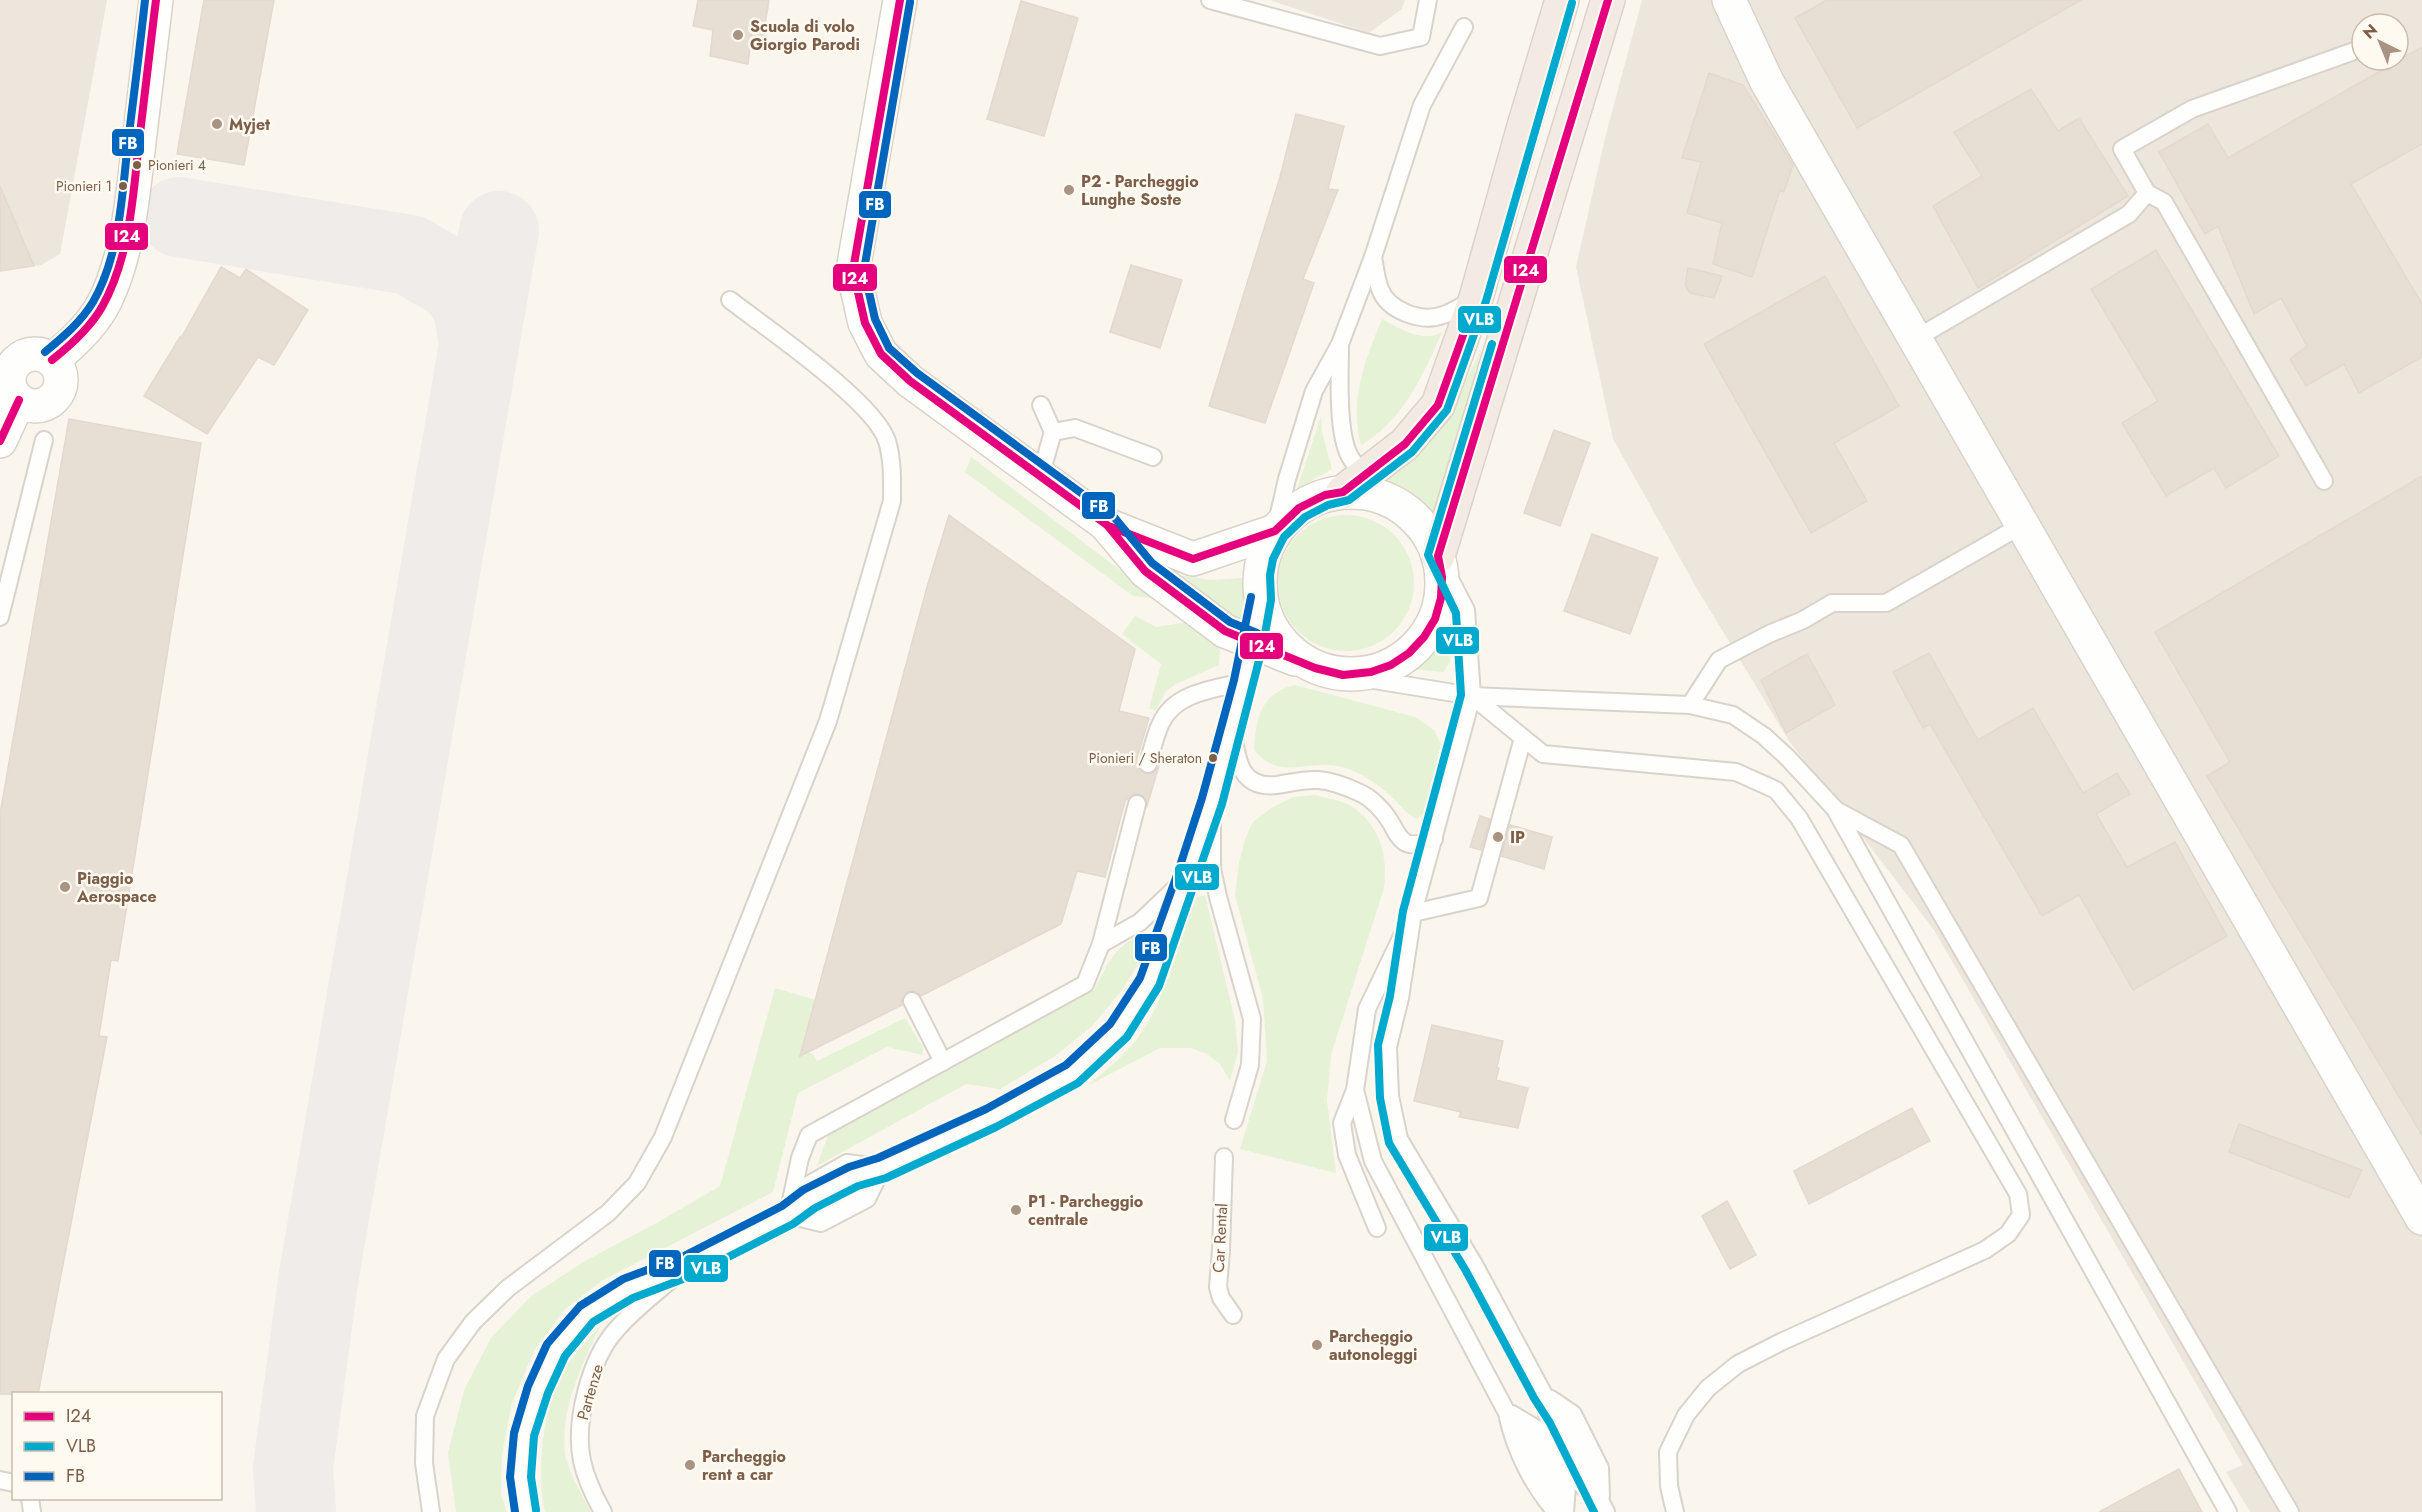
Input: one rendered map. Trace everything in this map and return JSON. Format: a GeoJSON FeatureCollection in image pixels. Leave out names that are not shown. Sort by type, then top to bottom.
{"type":"FeatureCollection","features":[{"type":"Feature","properties":{"kind":"highway"},"geometry":{"type":"LineString","coordinates":[[1354,483],[1405,444],[1438,405],[1476,298],[1562,0]]}},
{"type":"Feature","properties":{"kind":"highway"},"geometry":{"type":"LineString","coordinates":[[1438,556],[1608,0]]}},
{"type":"Feature","properties":{"kind":"street"},"geometry":{"type":"LineString","coordinates":[[52,360],[72,345],[92,322],[105,301],[117,274],[134,185],[156,0]]}},
{"type":"Feature","properties":{"kind":"street"},"geometry":{"type":"LineString","coordinates":[[900,0],[853,270],[865,322],[881,354],[910,381],[1107,525],[1192,559],[1275,531]]}},
{"type":"Feature","properties":{"kind":"street"},"geometry":{"type":"LineString","coordinates":[[1729,0],[1767,82],[2024,524],[2422,1218]]}},
{"type":"Feature","properties":{"kind":"street"},"geometry":{"type":"LineString","coordinates":[[8,354],[34,354],[52,360],[59,370],[61,380],[58,392],[51,400],[40,405],[29,405],[19,400],[9,386],[12,368],[8,354]]}},
{"type":"Feature","properties":{"kind":"street"},"geometry":{"type":"LineString","coordinates":[[0,441],[19,400]]}},
{"type":"Feature","properties":{"kind":"street"},"geometry":{"type":"LineString","coordinates":[[1107,525],[1145,571],[1225,631],[1329,671],[1371,672],[1391,665],[1409,653],[1424,638],[1435,619],[1441,598],[1442,577],[1438,556],[1422,525],[1402,507],[1387,499],[1361,492],[1354,483],[1299,508],[1275,531],[1263,556],[1259,574],[1261,599],[1268,622],[1281,643],[1291,653],[1329,671]]}},
{"type":"Feature","properties":{"kind":"lane"},"geometry":{"type":"LineString","coordinates":[[1210,0],[1380,46],[1421,37],[1428,0]]}},
{"type":"Feature","properties":{"kind":"lane"},"geometry":{"type":"LineString","coordinates":[[1275,531],[1287,479],[1314,391],[1340,344],[1373,256],[1422,105],[1464,27]]}},
{"type":"Feature","properties":{"kind":"lane"},"geometry":{"type":"LineString","coordinates":[[2324,481],[2164,202],[2147,193],[2122,149],[2192,109],[2350,53]]}},
{"type":"Feature","properties":{"kind":"lane"},"geometry":{"type":"LineString","coordinates":[[1916,339],[2129,214],[2147,193]]}},
{"type":"Feature","properties":{"kind":"lane"},"geometry":{"type":"LineString","coordinates":[[1373,256],[1380,290],[1389,303],[1399,310],[1428,318],[1442,316],[1476,298]]}},
{"type":"Feature","properties":{"kind":"lane"},"geometry":{"type":"LineString","coordinates":[[431,1512],[424,1464],[425,1416],[446,1359],[473,1322],[508,1288],[608,1213],[637,1183],[663,1137],[828,721],[892,501],[892,466],[886,439],[870,412],[730,300]]}},
{"type":"Feature","properties":{"kind":"lane"},"geometry":{"type":"LineString","coordinates":[[1340,344],[1341,416],[1354,483]]}},
{"type":"Feature","properties":{"kind":"lane"},"geometry":{"type":"LineString","coordinates":[[1041,405],[1053,432],[1041,477]]}},
{"type":"Feature","properties":{"kind":"lane"},"geometry":{"type":"LineString","coordinates":[[1053,432],[1074,428],[1153,457]]}},
{"type":"Feature","properties":{"kind":"lane"},"geometry":{"type":"LineString","coordinates":[[0,617],[44,440]]}},
{"type":"Feature","properties":{"kind":"lane"},"geometry":{"type":"LineString","coordinates":[[1690,705],[1719,660],[1769,634],[1803,620],[1832,603],[1886,603],[2024,524]]}},
{"type":"Feature","properties":{"kind":"lane"},"geometry":{"type":"LineString","coordinates":[[1438,556],[1466,610],[1472,696],[1413,913],[1400,998],[1388,1047],[1390,1096],[1400,1139],[1475,1266],[1543,1393],[1548,1423],[1563,1454],[1577,1480],[1603,1507]]}},
{"type":"Feature","properties":{"kind":"lane"},"geometry":{"type":"LineString","coordinates":[[526,1512],[520,1478],[524,1434],[538,1389],[556,1350],[586,1314],[628,1288],[686,1267],[789,1215],[803,1188],[847,1163],[882,1168],[992,1118],[1072,1074],[1118,1031],[1149,983],[1187,878],[1212,801],[1244,682],[1261,599]]}},
{"type":"Feature","properties":{"kind":"lane"},"geometry":{"type":"LineString","coordinates":[[1329,671],[1472,696],[1690,705],[1732,715],[1764,736],[1787,757],[1835,809],[2228,1512]]}},
{"type":"Feature","properties":{"kind":"lane"},"geometry":{"type":"LineString","coordinates":[[1148,764],[1161,722],[1179,701],[1195,694],[1244,682]]}},
{"type":"Feature","properties":{"kind":"lane"},"geometry":{"type":"LineString","coordinates":[[1472,696],[1543,754],[1736,772],[1776,790],[1799,818],[2018,1194],[2021,1215],[2008,1234],[1985,1250],[1781,1342],[1738,1364],[1708,1388],[1686,1414],[1668,1452],[1669,1486],[1676,1512]]}},
{"type":"Feature","properties":{"kind":"lane"},"geometry":{"type":"LineString","coordinates":[[1232,727],[1240,769],[1254,782],[1274,786],[1317,780],[1342,785],[1362,793],[1377,805],[1390,821],[1397,837],[1406,844],[1419,845],[1434,839]]}},
{"type":"Feature","properties":{"kind":"lane"},"geometry":{"type":"LineString","coordinates":[[1413,913],[1479,898],[1523,738]]}},
{"type":"Feature","properties":{"kind":"lane"},"geometry":{"type":"LineString","coordinates":[[1212,801],[1212,869],[1252,1019],[1250,1065],[1234,1120]]}},
{"type":"Feature","properties":{"kind":"lane"},"geometry":{"type":"LineString","coordinates":[[789,1215],[800,1158],[809,1135],[1085,984],[1101,944],[1137,804]]}},
{"type":"Feature","properties":{"kind":"lane"},"geometry":{"type":"LineString","coordinates":[[1835,809],[1901,845],[2290,1512]]}},
{"type":"Feature","properties":{"kind":"lane"},"geometry":{"type":"LineString","coordinates":[[1101,944],[1140,922],[1187,878]]}},
{"type":"Feature","properties":{"kind":"lane"},"geometry":{"type":"LineString","coordinates":[[1377,1228],[1347,1155],[1342,1123],[1355,1090],[1367,1009],[1413,913]]}},
{"type":"Feature","properties":{"kind":"lane"},"geometry":{"type":"LineString","coordinates":[[912,1000],[943,1062]]}},
{"type":"Feature","properties":{"kind":"lane"},"geometry":{"type":"LineString","coordinates":[[1355,1090],[1373,1161],[1506,1411],[1525,1436],[1563,1512]]}},
{"type":"Feature","properties":{"kind":"lane","name":"Car Rental"},"geometry":{"type":"LineString","coordinates":[[1224,1157],[1218,1287],[1221,1298],[1233,1315]]}},
{"type":"Feature","properties":{"kind":"lane"},"geometry":{"type":"LineString","coordinates":[[789,1215],[821,1223],[836,1216],[867,1200],[882,1168]]}},
{"type":"Feature","properties":{"kind":"lane","name":"Partenze"},"geometry":{"type":"LineString","coordinates":[[603,1512],[591,1489],[582,1461],[579,1433],[587,1389],[597,1361],[615,1331],[686,1267]]}},
{"type":"Feature","properties":{"kind":"lane"},"geometry":{"type":"LineString","coordinates":[[1543,1393],[1573,1414],[1600,1468],[1603,1507]]}},
{"type":"Feature","properties":{"kind":"lane"},"geometry":{"type":"LineString","coordinates":[[1506,1411],[1514,1442],[1543,1497],[1556,1512]]}},
{"type":"Feature","properties":{"kind":"shaded area"},"geometry":{"type":"Polygon","coordinates":[[[0,0],[107,0],[60,254],[41,265],[0,270],[0,0]]]}},
{"type":"Feature","properties":{"kind":"shaded area"},"geometry":{"type":"Polygon","coordinates":[[[1269,0],[1405,0],[1402,9],[1369,33],[1269,0]]]}},
{"type":"Feature","properties":{"kind":"shaded area"},"geometry":{"type":"Polygon","coordinates":[[[1642,0],[2422,0],[2422,1512],[2250,1512],[2226,1472],[2243,1465],[1934,930],[1789,741],[1696,587],[1613,439],[1576,267],[1605,138],[1642,0]]]}},
{"type":"Feature","properties":{"kind":"green space"},"geometry":{"type":"Polygon","coordinates":[[[1382,319],[1419,336],[1442,332],[1428,364],[1400,410],[1376,435],[1361,445],[1357,412],[1358,396],[1365,365],[1382,319]]]}},
{"type":"Feature","properties":{"kind":"green space"},"geometry":{"type":"Polygon","coordinates":[[[1482,348],[1436,516],[1385,481],[1415,451],[1455,403],[1482,348]]]}},
{"type":"Feature","properties":{"kind":"green space"},"geometry":{"type":"Polygon","coordinates":[[[1321,416],[1322,432],[1332,469],[1297,489],[1321,416]]]}},
{"type":"Feature","properties":{"kind":"green space"},"geometry":{"type":"Polygon","coordinates":[[[971,457],[1158,599],[1133,596],[965,472],[971,457]]]}},
{"type":"Feature","properties":{"kind":"green space"},"geometry":{"type":"Polygon","coordinates":[[[1346,515],[1372,521],[1394,535],[1408,557],[1414,583],[1408,609],[1394,631],[1372,645],[1346,651],[1320,645],[1298,631],[1284,609],[1278,583],[1284,557],[1298,535],[1320,521],[1346,515]]]}},
{"type":"Feature","properties":{"kind":"green space"},"geometry":{"type":"Polygon","coordinates":[[[1172,574],[1211,580],[1243,578],[1244,610],[1241,621],[1206,600],[1172,574]]]}},
{"type":"Feature","properties":{"kind":"green space"},"geometry":{"type":"Polygon","coordinates":[[[1135,616],[1156,627],[1188,622],[1220,649],[1219,665],[1176,684],[1166,691],[1156,710],[1149,709],[1161,664],[1122,634],[1135,616]]]}},
{"type":"Feature","properties":{"kind":"green space"},"geometry":{"type":"Polygon","coordinates":[[[1445,630],[1450,662],[1443,672],[1410,669],[1433,647],[1445,630]]]}},
{"type":"Feature","properties":{"kind":"green space"},"geometry":{"type":"Polygon","coordinates":[[[1295,685],[1415,717],[1434,730],[1441,744],[1425,812],[1417,819],[1413,817],[1376,784],[1345,768],[1326,765],[1283,767],[1273,765],[1263,759],[1254,750],[1256,727],[1262,708],[1275,694],[1295,685]]]}},
{"type":"Feature","properties":{"kind":"green space"},"geometry":{"type":"Polygon","coordinates":[[[1315,795],[1347,804],[1361,814],[1369,822],[1380,842],[1385,864],[1384,888],[1331,1055],[1327,1100],[1336,1173],[1240,1149],[1267,1061],[1263,999],[1235,895],[1239,863],[1245,839],[1253,822],[1271,808],[1293,797],[1315,795]]]}},
{"type":"Feature","properties":{"kind":"green space"},"geometry":{"type":"Polygon","coordinates":[[[1205,895],[1235,1020],[1238,1052],[1230,1081],[1220,1064],[1207,1054],[1191,1048],[1160,1048],[1087,1086],[1126,1052],[1147,1024],[1164,990],[1193,898],[1205,895]]]}},
{"type":"Feature","properties":{"kind":"green space"},"geometry":{"type":"Polygon","coordinates":[[[1146,933],[1141,960],[1122,990],[1092,1026],[1055,1056],[1000,1089],[966,1084],[817,1166],[828,1135],[1094,990],[1120,948],[1135,937],[1146,933]]]}},
{"type":"Feature","properties":{"kind":"green space"},"geometry":{"type":"Polygon","coordinates":[[[775,988],[816,1000],[805,1050],[814,1055],[817,1061],[905,1018],[923,1047],[923,1055],[887,1047],[798,1093],[773,1192],[603,1280],[565,1309],[534,1351],[512,1403],[502,1454],[501,1495],[507,1512],[456,1512],[448,1453],[464,1390],[491,1338],[531,1296],[587,1260],[720,1186],[775,988]]]}},
{"type":"Feature","properties":{"kind":"green space"},"geometry":{"type":"Polygon","coordinates":[[[601,1324],[574,1386],[564,1436],[566,1460],[591,1512],[545,1512],[542,1497],[541,1460],[550,1402],[563,1371],[601,1324]]]}},
{"type":"Feature","properties":{"kind":"building"},"geometry":{"type":"Polygon","coordinates":[[[204,0],[274,0],[244,165],[177,154],[204,0]]]}},
{"type":"Feature","properties":{"kind":"building","name":"Scuola di volo Giorgio Parodi"},"geometry":{"type":"Polygon","coordinates":[[[698,0],[769,0],[762,43],[751,40],[748,64],[710,56],[713,30],[693,26],[698,0]]]}},
{"type":"Feature","properties":{"kind":"building"},"geometry":{"type":"Polygon","coordinates":[[[1827,0],[2081,0],[1857,128],[1795,18],[1827,0]]]}},
{"type":"Feature","properties":{"kind":"building"},"geometry":{"type":"Polygon","coordinates":[[[1021,1],[1078,18],[1044,136],[987,119],[1021,1]]]}},
{"type":"Feature","properties":{"kind":"building"},"geometry":{"type":"Polygon","coordinates":[[[2422,47],[2422,144],[2351,184],[2422,304],[2422,357],[2359,393],[2344,364],[2306,386],[2290,359],[2307,346],[2281,298],[2254,314],[2218,226],[2205,234],[2159,152],[2208,124],[2228,158],[2378,72],[2410,72],[2410,54],[2422,47]]]}},
{"type":"Feature","properties":{"kind":"building"},"geometry":{"type":"Polygon","coordinates":[[[1709,73],[1743,85],[1793,165],[1784,192],[1780,190],[1752,277],[1713,264],[1722,223],[1687,213],[1701,162],[1682,158],[1709,73]]]}},
{"type":"Feature","properties":{"kind":"building"},"geometry":{"type":"Polygon","coordinates":[[[2031,89],[2058,131],[2079,118],[2128,196],[1978,288],[1933,206],[1982,176],[1954,132],[2031,89]]]}},
{"type":"Feature","properties":{"kind":"building"},"geometry":{"type":"Polygon","coordinates":[[[1296,114],[1344,126],[1328,189],[1338,190],[1303,279],[1314,283],[1265,423],[1209,406],[1280,177],[1296,114]]]}},
{"type":"Feature","properties":{"kind":"building"},"geometry":{"type":"Polygon","coordinates":[[[0,186],[34,266],[0,271],[0,186]]]}},
{"type":"Feature","properties":{"kind":"building"},"geometry":{"type":"Polygon","coordinates":[[[2156,250],[2279,456],[2226,488],[2214,468],[2166,496],[2122,423],[2158,401],[2091,289],[2156,250]]]}},
{"type":"Feature","properties":{"kind":"building"},"geometry":{"type":"Polygon","coordinates":[[[1131,265],[1182,280],[1160,348],[1110,332],[1131,265]]]}},
{"type":"Feature","properties":{"kind":"building"},"geometry":{"type":"Polygon","coordinates":[[[221,267],[240,278],[246,269],[308,310],[274,365],[258,357],[207,434],[144,396],[181,338],[221,267]]]}},
{"type":"Feature","properties":{"kind":"building"},"geometry":{"type":"Polygon","coordinates":[[[1688,268],[1722,276],[1714,298],[1690,293],[1685,285],[1688,268]]]}},
{"type":"Feature","properties":{"kind":"building"},"geometry":{"type":"Polygon","coordinates":[[[1825,276],[1899,406],[1834,443],[1867,501],[1811,533],[1704,344],[1825,276]]]}},
{"type":"Feature","properties":{"kind":"building","name":"Piaggio Aerospace"},"geometry":{"type":"Polygon","coordinates":[[[69,419],[201,443],[118,961],[111,960],[99,1036],[107,1037],[38,1392],[12,1392],[12,1394],[0,1394],[0,814],[69,419]]]}},
{"type":"Feature","properties":{"kind":"building"},"geometry":{"type":"Polygon","coordinates":[[[1554,430],[1590,443],[1560,526],[1524,513],[1554,430]]]}},
{"type":"Feature","properties":{"kind":"building"},"geometry":{"type":"Polygon","coordinates":[[[2422,476],[2422,1135],[2207,776],[2230,762],[2155,632],[2422,476]]]}},
{"type":"Feature","properties":{"kind":"building"},"geometry":{"type":"Polygon","coordinates":[[[949,515],[1135,649],[1119,711],[1149,718],[1136,762],[1140,771],[1146,774],[1155,772],[1159,766],[1147,806],[1145,797],[1139,794],[1134,794],[1125,801],[1105,877],[1077,871],[1061,924],[921,996],[913,991],[907,992],[902,1005],[800,1056],[927,587],[949,515]]]}},
{"type":"Feature","properties":{"kind":"building"},"geometry":{"type":"Polygon","coordinates":[[[1592,534],[1658,558],[1630,634],[1564,611],[1592,534]]]}},
{"type":"Feature","properties":{"kind":"building"},"geometry":{"type":"Polygon","coordinates":[[[1929,653],[1978,740],[2033,708],[2083,793],[2117,773],[2130,794],[2096,814],[2127,867],[2175,842],[2227,936],[2133,990],[2079,895],[2042,916],[1930,724],[1923,728],[1893,672],[1929,653]]]}},
{"type":"Feature","properties":{"kind":"building"},"geometry":{"type":"Polygon","coordinates":[[[1807,654],[1835,705],[1786,733],[1761,680],[1807,654]]]}},
{"type":"Feature","properties":{"kind":"building"},"geometry":{"type":"Polygon","coordinates":[[[1480,816],[1490,819],[1481,850],[1470,847],[1480,816]]]}},
{"type":"Feature","properties":{"kind":"building"},"geometry":{"type":"Polygon","coordinates":[[[1510,825],[1552,837],[1544,869],[1501,856],[1510,825]]]}},
{"type":"Feature","properties":{"kind":"building"},"geometry":{"type":"Polygon","coordinates":[[[1432,1025],[1503,1041],[1496,1080],[1528,1088],[1518,1128],[1459,1117],[1461,1112],[1414,1101],[1432,1025]]]}},
{"type":"Feature","properties":{"kind":"building"},"geometry":{"type":"Polygon","coordinates":[[[1912,1108],[1930,1141],[1809,1204],[1794,1171],[1912,1108]]]}},
{"type":"Feature","properties":{"kind":"building"},"geometry":{"type":"Polygon","coordinates":[[[2239,1124],[2362,1170],[2349,1198],[2229,1152],[2239,1124]]]}},
{"type":"Feature","properties":{"kind":"building"},"geometry":{"type":"Polygon","coordinates":[[[1727,1201],[1756,1255],[1730,1269],[1702,1216],[1727,1201]]]}},
{"type":"Feature","properties":{"kind":"building"},"geometry":{"type":"Polygon","coordinates":[[[2179,1469],[2202,1512],[2099,1512],[2179,1469]]]}},
{"type":"Feature","properties":{"kind":"taxiway"},"geometry":{"type":"LineString","coordinates":[[179,217],[410,255],[458,283],[473,307],[479,345],[499,231]]}},
{"type":"Feature","properties":{"kind":"taxiway"},"geometry":{"type":"LineString","coordinates":[[296,1512],[293,1468],[318,1281],[479,345]]}},
{"type":"Feature","properties":{"kind":"transit line","name":"FB"},"geometry":{"type":"LineString","coordinates":[[45,352],[83,316],[93,302],[109,265],[121,204],[145,0]]}},
{"type":"Feature","properties":{"kind":"transit line","name":"I24"},"geometry":{"type":"LineString","coordinates":[[52,360],[80,336],[92,322],[102,307],[119,268],[132,205],[156,0]]}},
{"type":"Feature","properties":{"kind":"transit line","name":"I24"},"geometry":{"type":"LineString","coordinates":[[900,0],[853,270],[865,323],[881,354],[910,381],[1107,525],[1145,571],[1225,631],[1315,668],[1343,675],[1371,672],[1391,665],[1409,653],[1424,637],[1435,619],[1441,598],[1442,577],[1438,556],[1608,0]]}},
{"type":"Feature","properties":{"kind":"transit line","name":"FB"},"geometry":{"type":"LineString","coordinates":[[910,2],[864,270],[875,319],[889,348],[917,373],[1114,517],[1152,563],[1230,622],[1257,633]]}},
{"type":"Feature","properties":{"kind":"transit line","name":"VLB"},"geometry":{"type":"LineString","coordinates":[[536,1510],[531,1477],[534,1436],[548,1393],[565,1356],[593,1322],[633,1298],[691,1276],[793,1224],[815,1208],[858,1186],[886,1178],[996,1127],[1078,1083],[1127,1037],[1159,986],[1222,804],[1263,645],[1271,600],[1270,575],[1273,559],[1284,537],[1305,517],[1328,505],[1349,500],[1412,452],[1447,410],[1486,301],[1572,3]]}},
{"type":"Feature","properties":{"kind":"transit line","name":"I24"},"geometry":{"type":"LineString","coordinates":[[1111,527],[1193,559],[1275,531],[1299,508],[1325,495],[1343,492],[1405,444],[1438,405],[1466,327]]}},
{"type":"Feature","properties":{"kind":"transit line","name":"VLB"},"geometry":{"type":"LineString","coordinates":[[1492,344],[1428,555],[1456,613],[1461,695],[1403,911],[1390,996],[1378,1045],[1380,1098],[1389,1143],[1466,1271],[1534,1398],[1550,1423],[1594,1512]]}},
{"type":"Feature","properties":{"kind":"transit line","name":"I24"},"geometry":{"type":"LineString","coordinates":[[0,441],[19,400]]}},
{"type":"Feature","properties":{"kind":"transit line","name":"FB"},"geometry":{"type":"LineString","coordinates":[[515,1512],[510,1477],[514,1433],[528,1386],[547,1344],[580,1306],[623,1279],[682,1257],[782,1206],[803,1190],[849,1167],[878,1158],[986,1109],[1066,1065],[1110,1024],[1140,978],[1177,875],[1202,798],[1234,680],[1251,597]]}},
{"type":"Feature","properties":{"kind":"place","name":"Scuola di volo Giorgio Parodi"},"geometry":{"type":"Point","coordinates":[738,35]}},
{"type":"Feature","properties":{"kind":"place","name":"Myjet"},"geometry":{"type":"Point","coordinates":[217,124]}},
{"type":"Feature","properties":{"kind":"place","name":"Pionieri 4"},"geometry":{"type":"Point","coordinates":[137,165]}},
{"type":"Feature","properties":{"kind":"place","name":"Pionieri 1"},"geometry":{"type":"Point","coordinates":[123,186]}},
{"type":"Feature","properties":{"kind":"place","name":"P2 - Parcheggio Lunghe Soste"},"geometry":{"type":"Point","coordinates":[1069,190]}},
{"type":"Feature","properties":{"kind":"place","name":"Pionieri / Sheraton"},"geometry":{"type":"Point","coordinates":[1213,758]}},
{"type":"Feature","properties":{"kind":"place","name":"IP"},"geometry":{"type":"Point","coordinates":[1498,837]}},
{"type":"Feature","properties":{"kind":"place","name":"Piaggio Aerospace"},"geometry":{"type":"Point","coordinates":[65,887]}},
{"type":"Feature","properties":{"kind":"place","name":"P1 - Parcheggio centrale"},"geometry":{"type":"Point","coordinates":[1016,1210]}},
{"type":"Feature","properties":{"kind":"place","name":"Parcheggio autonoleggi"},"geometry":{"type":"Point","coordinates":[1317,1345]}},
{"type":"Feature","properties":{"kind":"place","name":"Parcheggio rent a car"},"geometry":{"type":"Point","coordinates":[690,1465]}}]}
